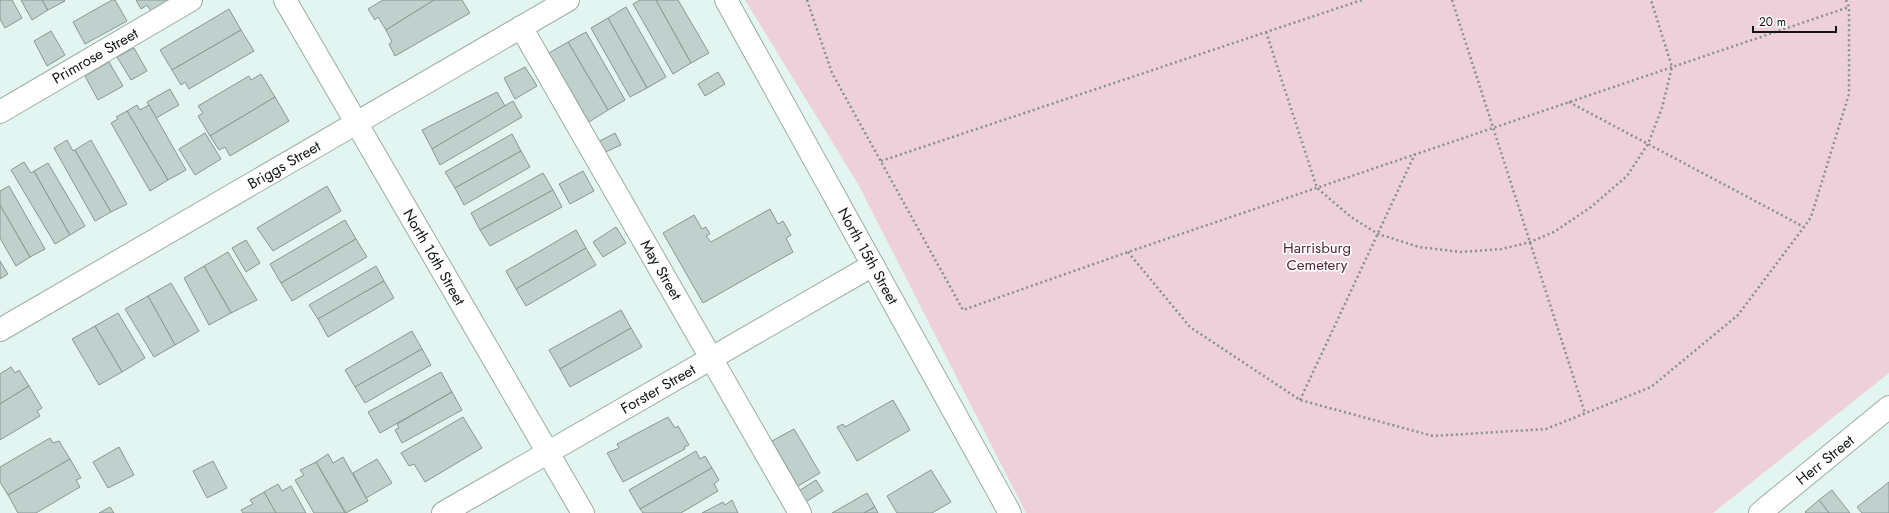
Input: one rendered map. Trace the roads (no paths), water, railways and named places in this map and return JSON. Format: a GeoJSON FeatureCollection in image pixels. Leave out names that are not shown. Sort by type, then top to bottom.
{"type":"FeatureCollection","features":[{"type":"Feature","properties":{"kind":"street","name":"Primrose Street"},"geometry":{"type":"LineString","coordinates":[[0,112],[191,0]]}},
{"type":"Feature","properties":{"kind":"street","name":"North 16th Street"},"geometry":{"type":"LineString","coordinates":[[285,0],[583,513]]}},
{"type":"Feature","properties":{"kind":"street","name":"Briggs Street"},"geometry":{"type":"LineString","coordinates":[[0,330],[568,0]]}},
{"type":"Feature","properties":{"kind":"street","name":"North 15th Street"},"geometry":{"type":"LineString","coordinates":[[726,0],[1010,513]]}},
{"type":"Feature","properties":{"kind":"street","name":"May Street"},"geometry":{"type":"LineString","coordinates":[[521,27],[800,513]]}},
{"type":"Feature","properties":{"kind":"street","name":"Forster Street"},"geometry":{"type":"LineString","coordinates":[[443,513],[874,265]]}},
{"type":"Feature","properties":{"kind":"street","name":"Herr Street"},"geometry":{"type":"LineString","coordinates":[[1760,513],[1889,407]]}},
{"type":"Feature","properties":{"kind":"park label","name":"Harrisburg Cemetery"},"geometry":{"type":"Point","coordinates":[1317,256]}}]}
